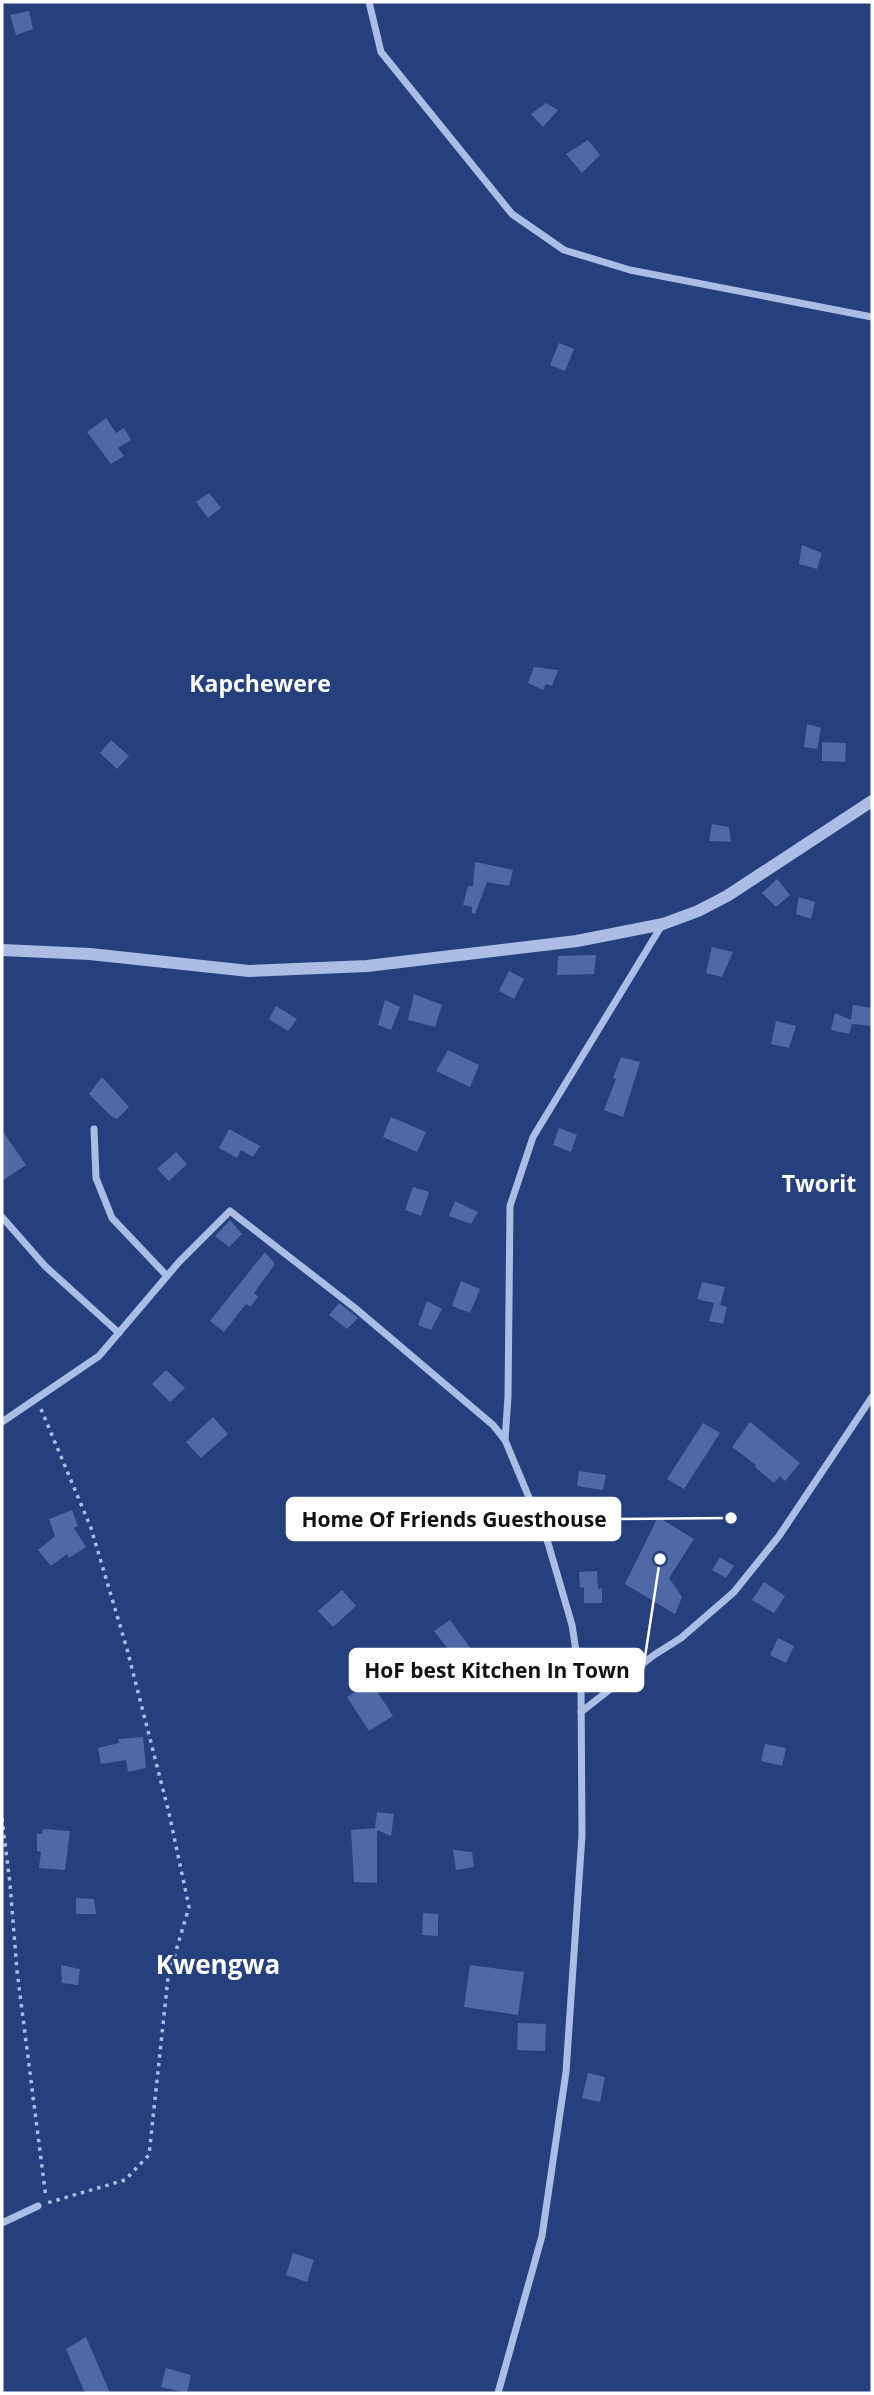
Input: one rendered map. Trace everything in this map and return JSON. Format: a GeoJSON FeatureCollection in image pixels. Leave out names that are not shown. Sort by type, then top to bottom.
{"type":"FeatureCollection","features":[{"type":"Feature","properties":{"kind":"street"},"geometry":{"type":"LineString","coordinates":[[369,2],[382,52],[512,214],[564,250],[631,270],[872,317]]}},
{"type":"Feature","properties":{"kind":"street"},"geometry":{"type":"LineString","coordinates":[[2,950],[90,954],[249,971],[380,965],[577,942],[663,924],[727,896],[872,802]]}},
{"type":"Feature","properties":{"kind":"street"},"geometry":{"type":"LineString","coordinates":[[505,1440],[509,1396],[510,1206],[519,1175],[533,1137],[663,924]]}},
{"type":"Feature","properties":{"kind":"street"},"geometry":{"type":"LineString","coordinates":[[94,1129],[96,1178],[112,1218],[167,1276]]}},
{"type":"Feature","properties":{"kind":"street"},"geometry":{"type":"LineString","coordinates":[[2,1422],[99,1356],[167,1276],[230,1210],[355,1308],[493,1424],[505,1440],[548,1543],[572,1625],[581,1684],[582,1835],[566,2072],[542,2236],[498,2393]]}},
{"type":"Feature","properties":{"kind":"street"},"geometry":{"type":"LineString","coordinates":[[2,1217],[44,1266],[119,1333]]}},
{"type":"Feature","properties":{"kind":"street"},"geometry":{"type":"LineString","coordinates":[[581,1712],[654,1655],[681,1638],[734,1592],[779,1536],[872,1398]]}},
{"type":"Feature","properties":{"kind":"street"},"geometry":{"type":"LineString","coordinates":[[2,2223],[42,2205]]}},
{"type":"Feature","properties":{"kind":"path"},"geometry":{"type":"LineString","coordinates":[[2,1818],[42,2205],[125,2180],[149,2155],[168,1979],[189,1907],[169,1813],[123,1635],[90,1528],[36,1399]]}},
{"type":"Feature","properties":{"kind":"building"},"geometry":{"type":"Polygon","coordinates":[[[29,11],[33,29],[16,35],[10,15],[29,11]]]}},
{"type":"Feature","properties":{"kind":"building"},"geometry":{"type":"Polygon","coordinates":[[[546,103],[558,110],[543,127],[531,114],[546,103]]]}},
{"type":"Feature","properties":{"kind":"building"},"geometry":{"type":"Polygon","coordinates":[[[588,140],[600,155],[582,173],[566,154],[588,140]]]}},
{"type":"Feature","properties":{"kind":"building"},"geometry":{"type":"Polygon","coordinates":[[[559,343],[574,349],[565,371],[550,365],[559,343]]]}},
{"type":"Feature","properties":{"kind":"building"},"geometry":{"type":"Polygon","coordinates":[[[106,418],[116,433],[124,428],[131,440],[118,448],[124,456],[111,464],[87,432],[106,418]]]}},
{"type":"Feature","properties":{"kind":"building"},"geometry":{"type":"Polygon","coordinates":[[[209,493],[221,508],[208,518],[196,502],[209,493]]]}},
{"type":"Feature","properties":{"kind":"building"},"geometry":{"type":"Polygon","coordinates":[[[802,545],[822,553],[817,569],[799,564],[802,545]]]}},
{"type":"Feature","properties":{"kind":"building"},"geometry":{"type":"Polygon","coordinates":[[[534,667],[558,670],[552,686],[546,684],[543,690],[528,683],[534,667]]]}},
{"type":"Feature","properties":{"kind":"building"},"geometry":{"type":"Polygon","coordinates":[[[807,724],[821,728],[817,749],[804,747],[807,724]]]}},
{"type":"Feature","properties":{"kind":"building"},"geometry":{"type":"Polygon","coordinates":[[[111,740],[129,756],[117,769],[100,753],[111,740]]]}},
{"type":"Feature","properties":{"kind":"building"},"geometry":{"type":"Polygon","coordinates":[[[822,742],[846,743],[845,762],[822,761],[822,742]]]}},
{"type":"Feature","properties":{"kind":"building"},"geometry":{"type":"Polygon","coordinates":[[[712,824],[729,827],[731,842],[709,841],[712,824]]]}},
{"type":"Feature","properties":{"kind":"building"},"geometry":{"type":"Polygon","coordinates":[[[475,862],[513,870],[509,886],[487,882],[475,914],[472,913],[472,907],[463,905],[468,886],[473,886],[475,862]]]}},
{"type":"Feature","properties":{"kind":"building"},"geometry":{"type":"Polygon","coordinates":[[[777,879],[790,895],[776,907],[762,893],[777,879]]]}},
{"type":"Feature","properties":{"kind":"building"},"geometry":{"type":"Polygon","coordinates":[[[799,897],[815,902],[811,919],[796,914],[799,897]]]}},
{"type":"Feature","properties":{"kind":"building"},"geometry":{"type":"Polygon","coordinates":[[[712,947],[733,952],[722,977],[706,973],[712,947]]]}},
{"type":"Feature","properties":{"kind":"building"},"geometry":{"type":"Polygon","coordinates":[[[596,955],[594,974],[557,975],[558,956],[596,955]]]}},
{"type":"Feature","properties":{"kind":"building"},"geometry":{"type":"Polygon","coordinates":[[[509,971],[524,979],[514,999],[499,991],[509,971]]]}},
{"type":"Feature","properties":{"kind":"building"},"geometry":{"type":"Polygon","coordinates":[[[414,994],[442,1005],[435,1027],[408,1020],[414,994]]]}},
{"type":"Feature","properties":{"kind":"building"},"geometry":{"type":"Polygon","coordinates":[[[385,1000],[400,1007],[391,1030],[378,1025],[385,1000]]]}},
{"type":"Feature","properties":{"kind":"building"},"geometry":{"type":"Polygon","coordinates":[[[853,1005],[872,1008],[872,1026],[852,1024],[849,1034],[831,1030],[835,1013],[851,1020],[853,1005]]]}},
{"type":"Feature","properties":{"kind":"building"},"geometry":{"type":"Polygon","coordinates":[[[276,1006],[297,1019],[288,1031],[269,1019],[276,1006]]]}},
{"type":"Feature","properties":{"kind":"building"},"geometry":{"type":"Polygon","coordinates":[[[776,1021],[796,1026],[789,1048],[771,1044],[776,1021]]]}},
{"type":"Feature","properties":{"kind":"building"},"geometry":{"type":"Polygon","coordinates":[[[448,1050],[479,1065],[470,1087],[436,1071],[448,1050]]]}},
{"type":"Feature","properties":{"kind":"building"},"geometry":{"type":"Polygon","coordinates":[[[621,1057],[640,1062],[623,1117],[604,1110],[621,1057]]]}},
{"type":"Feature","properties":{"kind":"building"},"geometry":{"type":"Polygon","coordinates":[[[102,1077],[129,1107],[117,1119],[89,1094],[102,1077]]]}},
{"type":"Feature","properties":{"kind":"building"},"geometry":{"type":"Polygon","coordinates":[[[391,1117],[426,1132],[417,1152],[383,1137],[391,1117]]]}},
{"type":"Feature","properties":{"kind":"building"},"geometry":{"type":"Polygon","coordinates":[[[559,1128],[577,1135],[571,1152],[553,1145],[559,1128]]]}},
{"type":"Feature","properties":{"kind":"building"},"geometry":{"type":"Polygon","coordinates":[[[229,1129],[260,1146],[253,1157],[241,1150],[237,1158],[219,1148],[229,1129]]]}},
{"type":"Feature","properties":{"kind":"building"},"geometry":{"type":"Polygon","coordinates":[[[2,1130],[26,1165],[2,1181],[2,1130]]]}},
{"type":"Feature","properties":{"kind":"building"},"geometry":{"type":"Polygon","coordinates":[[[176,1152],[187,1164],[169,1181],[157,1169],[176,1152]]]}},
{"type":"Feature","properties":{"kind":"building"},"geometry":{"type":"Polygon","coordinates":[[[413,1187],[429,1192],[421,1216],[405,1210],[413,1187]]]}},
{"type":"Feature","properties":{"kind":"building"},"geometry":{"type":"Polygon","coordinates":[[[455,1201],[478,1212],[471,1224],[449,1216],[455,1201]]]}},
{"type":"Feature","properties":{"kind":"building"},"geometry":{"type":"Polygon","coordinates":[[[230,1220],[242,1234],[229,1247],[215,1236],[230,1220]]]}},
{"type":"Feature","properties":{"kind":"building"},"geometry":{"type":"Polygon","coordinates":[[[265,1252],[275,1264],[254,1293],[258,1297],[250,1307],[246,1304],[224,1332],[210,1321],[265,1252]]]}},
{"type":"Feature","properties":{"kind":"building"},"geometry":{"type":"Polygon","coordinates":[[[461,1281],[480,1289],[470,1313],[452,1306],[461,1281]]]}},
{"type":"Feature","properties":{"kind":"building"},"geometry":{"type":"Polygon","coordinates":[[[702,1282],[725,1287],[720,1305],[727,1307],[723,1324],[709,1321],[714,1303],[697,1299],[702,1282]]]}},
{"type":"Feature","properties":{"kind":"building"},"geometry":{"type":"Polygon","coordinates":[[[427,1301],[442,1309],[431,1330],[418,1325],[427,1301]]]}},
{"type":"Feature","properties":{"kind":"building"},"geometry":{"type":"Polygon","coordinates":[[[339,1303],[358,1318],[347,1329],[329,1315],[339,1303]]]}},
{"type":"Feature","properties":{"kind":"building"},"geometry":{"type":"Polygon","coordinates":[[[166,1370],[185,1388],[170,1402],[152,1384],[166,1370]]]}},
{"type":"Feature","properties":{"kind":"building"},"geometry":{"type":"Polygon","coordinates":[[[213,1417],[228,1434],[201,1458],[186,1442],[213,1417]]]}},
{"type":"Feature","properties":{"kind":"building"},"geometry":{"type":"Polygon","coordinates":[[[750,1422],[800,1463],[785,1481],[780,1476],[774,1483],[732,1447],[750,1422]]]}},
{"type":"Feature","properties":{"kind":"building"},"geometry":{"type":"Polygon","coordinates":[[[703,1423],[720,1433],[684,1489],[667,1479],[703,1423]]]}},
{"type":"Feature","properties":{"kind":"building"},"geometry":{"type":"Polygon","coordinates":[[[579,1471],[606,1475],[603,1490],[577,1486],[579,1471]]]}},
{"type":"Feature","properties":{"kind":"building"},"geometry":{"type":"Polygon","coordinates":[[[72,1510],[78,1526],[74,1528],[86,1547],[69,1558],[67,1554],[51,1566],[38,1550],[55,1536],[49,1519],[72,1510]]]}},
{"type":"Feature","properties":{"kind":"building"},"geometry":{"type":"Polygon","coordinates":[[[658,1517],[694,1539],[669,1578],[682,1597],[675,1614],[625,1584],[658,1517]]]}},
{"type":"Feature","properties":{"kind":"building"},"geometry":{"type":"Polygon","coordinates":[[[720,1557],[734,1566],[726,1578],[712,1570],[720,1557]]]}},
{"type":"Feature","properties":{"kind":"building"},"geometry":{"type":"Polygon","coordinates":[[[597,1571],[598,1589],[602,1588],[602,1603],[584,1603],[584,1587],[580,1588],[579,1572],[597,1571]]]}},
{"type":"Feature","properties":{"kind":"building"},"geometry":{"type":"Polygon","coordinates":[[[764,1582],[785,1596],[774,1613],[752,1600],[764,1582]]]}},
{"type":"Feature","properties":{"kind":"building"},"geometry":{"type":"Polygon","coordinates":[[[342,1590],[356,1606],[333,1627],[318,1611],[342,1590]]]}},
{"type":"Feature","properties":{"kind":"building"},"geometry":{"type":"Polygon","coordinates":[[[450,1620],[474,1653],[459,1663],[434,1631],[450,1620]]]}},
{"type":"Feature","properties":{"kind":"building"},"geometry":{"type":"Polygon","coordinates":[[[778,1638],[794,1646],[786,1663],[770,1655],[778,1638]]]}},
{"type":"Feature","properties":{"kind":"building"},"geometry":{"type":"Polygon","coordinates":[[[371,1682],[393,1716],[369,1731],[347,1697],[371,1682]]]}},
{"type":"Feature","properties":{"kind":"building"},"geometry":{"type":"Polygon","coordinates":[[[143,1737],[146,1768],[128,1772],[126,1760],[101,1764],[98,1748],[119,1743],[118,1739],[143,1737]]]}},
{"type":"Feature","properties":{"kind":"building"},"geometry":{"type":"Polygon","coordinates":[[[765,1744],[786,1748],[782,1766],[761,1761],[765,1744]]]}},
{"type":"Feature","properties":{"kind":"building"},"geometry":{"type":"Polygon","coordinates":[[[377,1812],[394,1814],[391,1836],[377,1830],[377,1883],[354,1882],[351,1830],[375,1828],[377,1812]]]}},
{"type":"Feature","properties":{"kind":"building"},"geometry":{"type":"Polygon","coordinates":[[[43,1829],[70,1831],[65,1870],[39,1868],[41,1852],[37,1851],[37,1834],[42,1834],[43,1829]]]}},
{"type":"Feature","properties":{"kind":"building"},"geometry":{"type":"Polygon","coordinates":[[[453,1850],[472,1852],[474,1867],[456,1870],[453,1850]]]}},
{"type":"Feature","properties":{"kind":"building"},"geometry":{"type":"Polygon","coordinates":[[[76,1898],[94,1899],[96,1914],[76,1914],[76,1898]]]}},
{"type":"Feature","properties":{"kind":"building"},"geometry":{"type":"Polygon","coordinates":[[[423,1913],[438,1914],[438,1936],[422,1935],[423,1913]]]}},
{"type":"Feature","properties":{"kind":"building"},"geometry":{"type":"Polygon","coordinates":[[[61,1965],[80,1969],[78,1985],[62,1983],[61,1965]]]}},
{"type":"Feature","properties":{"kind":"building"},"geometry":{"type":"Polygon","coordinates":[[[470,1965],[524,1972],[518,2015],[464,2007],[470,1965]]]}},
{"type":"Feature","properties":{"kind":"building"},"geometry":{"type":"Polygon","coordinates":[[[518,2023],[546,2024],[545,2051],[517,2050],[518,2023]]]}},
{"type":"Feature","properties":{"kind":"building"},"geometry":{"type":"Polygon","coordinates":[[[588,2073],[605,2077],[600,2102],[582,2098],[588,2073]]]}},
{"type":"Feature","properties":{"kind":"building"},"geometry":{"type":"Polygon","coordinates":[[[293,2253],[314,2260],[307,2282],[286,2275],[293,2253]]]}},
{"type":"Feature","properties":{"kind":"building"},"geometry":{"type":"Polygon","coordinates":[[[86,2337],[110,2393],[85,2393],[66,2349],[86,2337]]]}},
{"type":"Feature","properties":{"kind":"building"},"geometry":{"type":"Polygon","coordinates":[[[166,2368],[191,2375],[187,2393],[161,2387],[166,2368]]]}},
{"type":"Feature","properties":{"kind":"place","name":"Home Of Friends Guesthouse"},"geometry":{"type":"Point","coordinates":[731,1518]}},
{"type":"Feature","properties":{"kind":"place","name":"HoF best Kitchen In Town"},"geometry":{"type":"Point","coordinates":[660,1559]}},
{"type":"Feature","properties":{"kind":"district","name":"Kapchewere"},"geometry":{"type":"Point","coordinates":[260,683]}},
{"type":"Feature","properties":{"kind":"district","name":"Tworit"},"geometry":{"type":"Point","coordinates":[819,1183]}},
{"type":"Feature","properties":{"kind":"district","name":"Kwengwa"},"geometry":{"type":"Point","coordinates":[218,1964]}}]}
